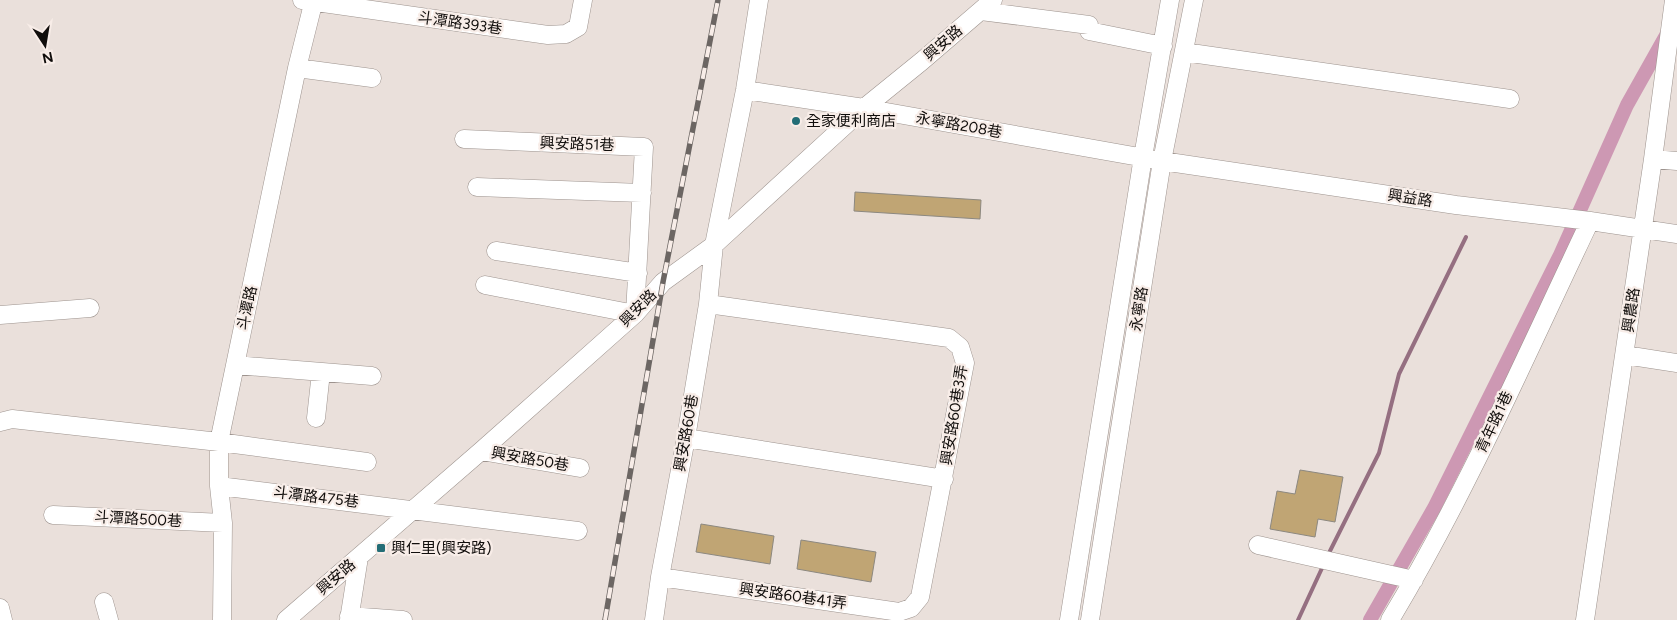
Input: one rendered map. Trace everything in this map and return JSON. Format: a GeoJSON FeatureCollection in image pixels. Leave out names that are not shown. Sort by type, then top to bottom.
{"type":"FeatureCollection","features":[{"type":"Feature","properties":{"kind":"street","name":"斗潭路393巷"},"geometry":{"type":"LineString","coordinates":[[309,1],[548,35],[566,34],[578,26],[583,0]]}},
{"type":"Feature","properties":{"kind":"street","name":"興安路60巷"},"geometry":{"type":"LineString","coordinates":[[654,620],[708,304],[714,245],[745,90],[759,0]]}},
{"type":"Feature","properties":{"kind":"street","name":"永寧路"},"geometry":{"type":"LineString","coordinates":[[1069,620],[1170,0]]}},
{"type":"Feature","properties":{"kind":"street","name":"永寧路"},"geometry":{"type":"LineString","coordinates":[[1090,620],[1162,161],[1194,0]]}},
{"type":"Feature","properties":{"kind":"street","name":"興農路"},"geometry":{"type":"LineString","coordinates":[[1585,620],[1653,159],[1674,0]]}},
{"type":"Feature","properties":{"kind":"street","name":"斗潭路"},"geometry":{"type":"LineString","coordinates":[[222,620],[223,523],[219,486],[219,442],[297,68],[309,1]]}},
{"type":"Feature","properties":{"kind":"street"},"geometry":{"type":"LineString","coordinates":[[987,5],[1089,25],[1089,31],[1162,46]]}},
{"type":"Feature","properties":{"kind":"street","name":"興安路"},"geometry":{"type":"LineString","coordinates":[[286,620],[635,314],[663,282],[714,245],[864,108],[987,5]]}},
{"type":"Feature","properties":{"kind":"street"},"geometry":{"type":"LineString","coordinates":[[1184,52],[1510,99]]}},
{"type":"Feature","properties":{"kind":"street"},"geometry":{"type":"LineString","coordinates":[[297,68],[372,78]]}},
{"type":"Feature","properties":{"kind":"street","name":"永寧路208巷"},"geometry":{"type":"LineString","coordinates":[[745,90],[864,108],[1143,157]]}},
{"type":"Feature","properties":{"kind":"street","name":"興安路51巷"},"geometry":{"type":"LineString","coordinates":[[464,139],[644,147],[635,314]]}},
{"type":"Feature","properties":{"kind":"street","name":"興益路"},"geometry":{"type":"LineString","coordinates":[[1143,157],[1456,205],[1590,221],[1677,234]]}},
{"type":"Feature","properties":{"kind":"street"},"geometry":{"type":"LineString","coordinates":[[1653,159],[1677,161]]}},
{"type":"Feature","properties":{"kind":"street"},"geometry":{"type":"LineString","coordinates":[[478,187],[642,193]]}},
{"type":"Feature","properties":{"kind":"street","name":"青年路1巷"},"geometry":{"type":"LineString","coordinates":[[1390,620],[1414,580],[1463,488],[1590,221]]}},
{"type":"Feature","properties":{"kind":"street"},"geometry":{"type":"LineString","coordinates":[[496,251],[638,273]]}},
{"type":"Feature","properties":{"kind":"street"},"geometry":{"type":"LineString","coordinates":[[485,285],[635,314]]}},
{"type":"Feature","properties":{"kind":"street","name":"興安路60巷3弄"},"geometry":{"type":"LineString","coordinates":[[686,438],[944,479],[965,363],[960,347],[949,338],[708,304]]}},
{"type":"Feature","properties":{"kind":"street"},"geometry":{"type":"LineString","coordinates":[[0,315],[90,308]]}},
{"type":"Feature","properties":{"kind":"street"},"geometry":{"type":"LineString","coordinates":[[1624,355],[1677,363]]}},
{"type":"Feature","properties":{"kind":"street"},"geometry":{"type":"LineString","coordinates":[[235,365],[372,376]]}},
{"type":"Feature","properties":{"kind":"street"},"geometry":{"type":"LineString","coordinates":[[316,418],[321,372]]}},
{"type":"Feature","properties":{"kind":"street"},"geometry":{"type":"LineString","coordinates":[[0,422],[12,419],[219,442],[367,462]]}},
{"type":"Feature","properties":{"kind":"street","name":"興安路50巷"},"geometry":{"type":"LineString","coordinates":[[481,451],[580,468]]}},
{"type":"Feature","properties":{"kind":"street","name":"興安路60巷41弄"},"geometry":{"type":"LineString","coordinates":[[660,577],[899,612],[911,608],[920,597],[944,479]]}},
{"type":"Feature","properties":{"kind":"street","name":"斗潭路475巷"},"geometry":{"type":"LineString","coordinates":[[219,486],[578,531]]}},
{"type":"Feature","properties":{"kind":"street","name":"斗潭路500巷"},"geometry":{"type":"LineString","coordinates":[[53,515],[223,523]]}},
{"type":"Feature","properties":{"kind":"street"},"geometry":{"type":"LineString","coordinates":[[1258,545],[1414,580]]}},
{"type":"Feature","properties":{"kind":"street"},"geometry":{"type":"LineString","coordinates":[[360,557],[349,618],[403,620]]}},
{"type":"Feature","properties":{"kind":"street"},"geometry":{"type":"LineString","coordinates":[[104,602],[109,620]]}},
{"type":"Feature","properties":{"kind":"street"},"geometry":{"type":"LineString","coordinates":[[0,608],[4,620]]}},
{"type":"Feature","properties":{"kind":"building"},"geometry":{"type":"Polygon","coordinates":[[[855,192],[981,200],[980,219],[854,211],[855,192]]]}},
{"type":"Feature","properties":{"kind":"building"},"geometry":{"type":"Polygon","coordinates":[[[1300,470],[1343,477],[1335,522],[1318,519],[1315,537],[1270,529],[1277,491],[1295,494],[1300,470]]]}},
{"type":"Feature","properties":{"kind":"building"},"geometry":{"type":"Polygon","coordinates":[[[701,524],[774,536],[770,564],[696,552],[701,524]]]}},
{"type":"Feature","properties":{"kind":"building"},"geometry":{"type":"Polygon","coordinates":[[[801,540],[876,552],[871,582],[797,569],[801,540]]]}},
{"type":"Feature","properties":{"kind":"waterway"},"geometry":{"type":"LineString","coordinates":[[1370,620],[1434,508],[1560,255],[1627,105],[1668,32]]}},
{"type":"Feature","properties":{"kind":"waterway"},"geometry":{"type":"LineString","coordinates":[[1328,555],[1379,453],[1399,374],[1466,237]]}},
{"type":"Feature","properties":{"kind":"waterway"},"geometry":{"type":"LineString","coordinates":[[1298,620],[1323,566]]}},
{"type":"Feature","properties":{"kind":"railway"},"geometry":{"type":"LineString","coordinates":[[605,620],[663,282],[718,0]]}},
{"type":"Feature","properties":{"kind":"place","name":"全家便利商店"},"geometry":{"type":"Point","coordinates":[796,121]}},
{"type":"Feature","properties":{"kind":"place","name":"興仁里(興安路)"},"geometry":{"type":"Point","coordinates":[381,548]}}]}
